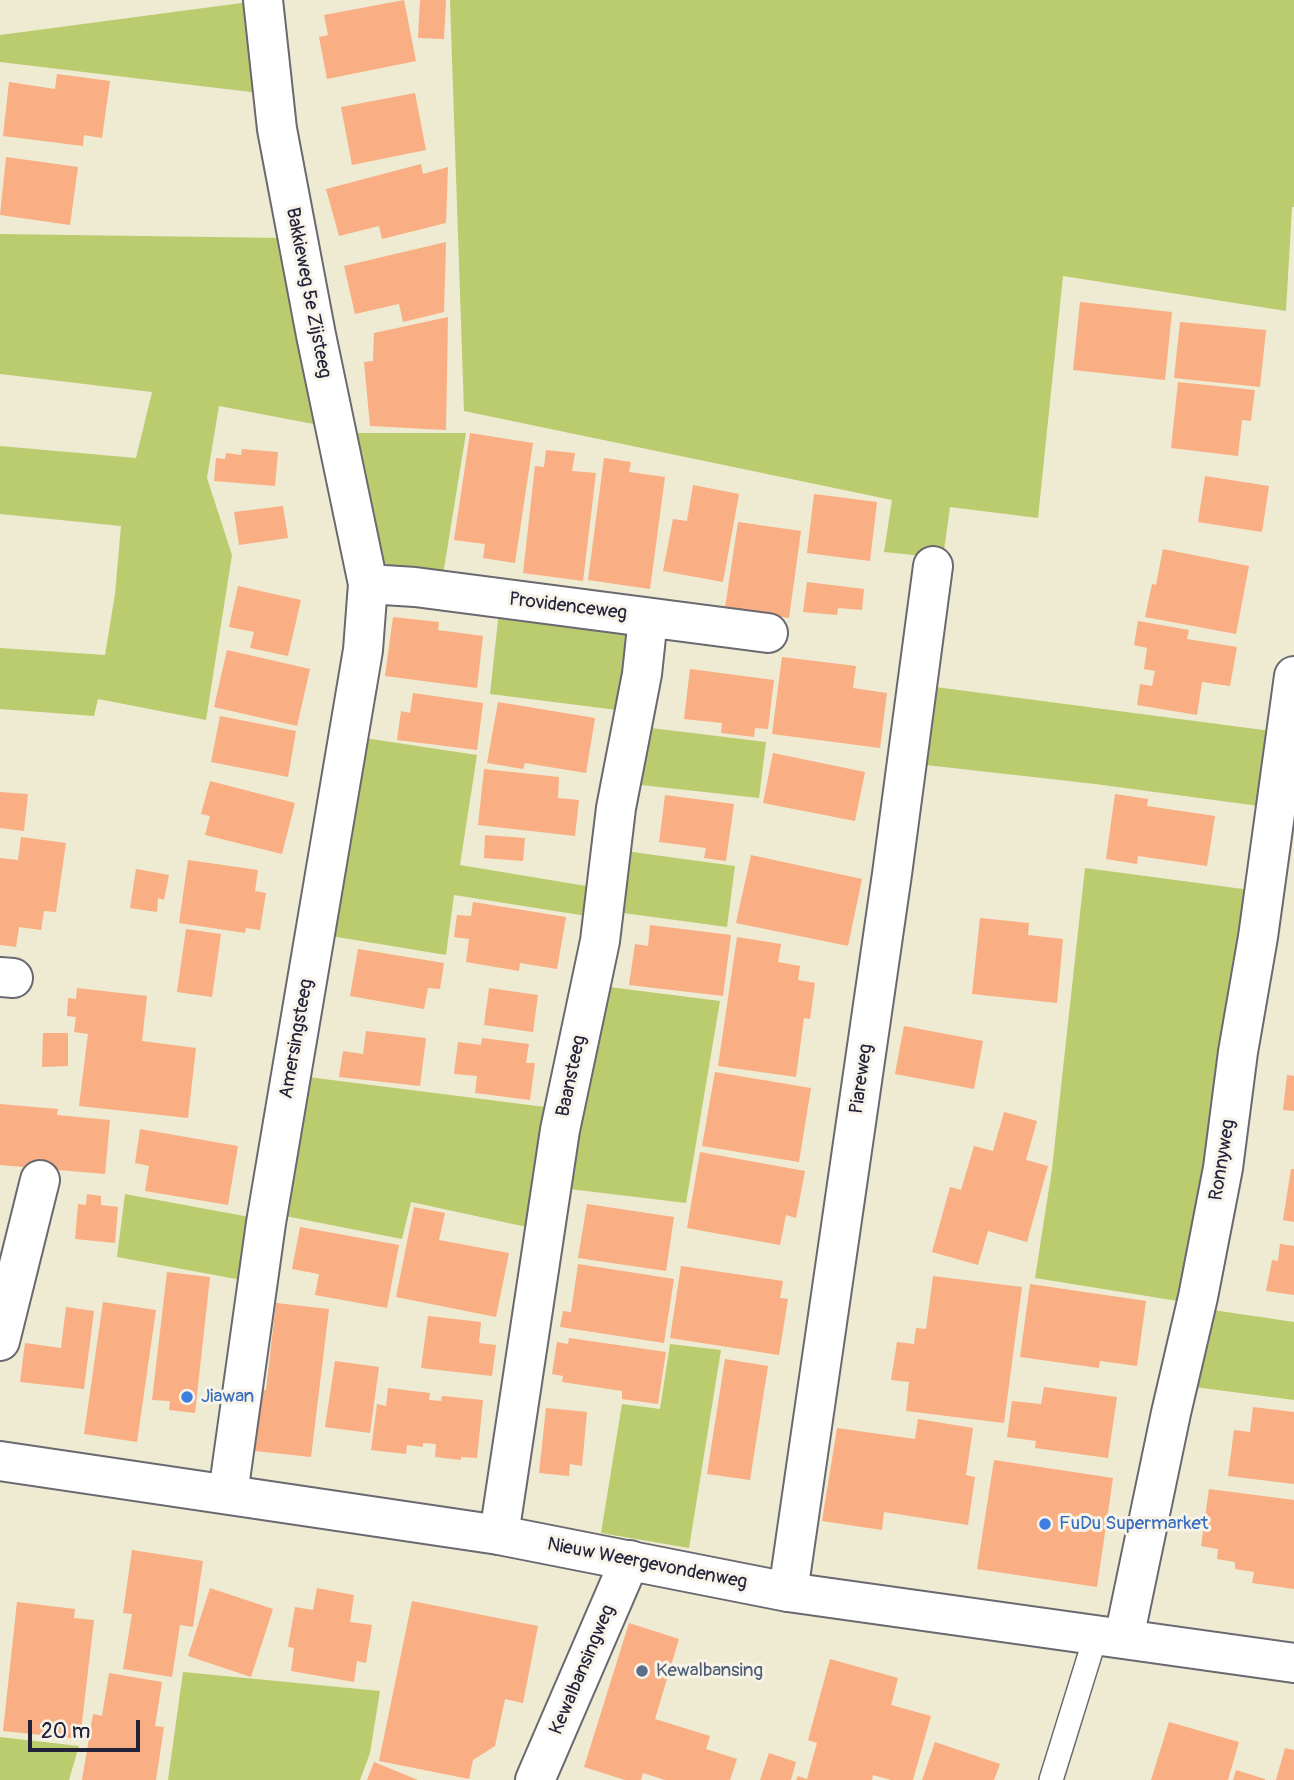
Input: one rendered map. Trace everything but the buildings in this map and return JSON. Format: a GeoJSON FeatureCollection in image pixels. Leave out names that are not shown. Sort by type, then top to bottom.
{"type":"FeatureCollection","features":[{"type":"Feature","properties":{"kind":"street","name":"Bakkieweg 5e Zijsteeg"},"geometry":{"type":"LineString","coordinates":[[263,0],[280,142],[316,335],[368,584]]}},
{"type":"Feature","properties":{"kind":"street","name":"Piareweg"},"geometry":{"type":"LineString","coordinates":[[788,1592],[890,888],[933,566]]}},
{"type":"Feature","properties":{"kind":"street","name":"Providenceweg"},"geometry":{"type":"LineString","coordinates":[[368,584],[415,587],[768,633]]}},
{"type":"Feature","properties":{"kind":"street","name":"Amersingsteeg"},"geometry":{"type":"LineString","coordinates":[[228,1494],[266,1223],[362,650],[368,584]]}},
{"type":"Feature","properties":{"kind":"street","name":"Baansteeg"},"geometry":{"type":"LineString","coordinates":[[499,1535],[560,1130],[600,941],[616,808],[642,674],[648,618]]}},
{"type":"Feature","properties":{"kind":"street","name":"Ronnyweg"},"geometry":{"type":"LineString","coordinates":[[1110,1637],[1198,1297],[1223,1168],[1294,676]]}},
{"type":"Feature","properties":{"kind":"street"},"geometry":{"type":"LineString","coordinates":[[0,1342],[40,1181]]}},
{"type":"Feature","properties":{"kind":"street","name":"Nieuw Weergevondenweg"},"geometry":{"type":"LineString","coordinates":[[0,1461],[499,1535],[788,1592],[1294,1664]]}},
{"type":"Feature","properties":{"kind":"street","name":"Kewalbansingweg"},"geometry":{"type":"LineString","coordinates":[[536,1780],[630,1560]]}},
{"type":"Feature","properties":{"kind":"lane"},"geometry":{"type":"LineString","coordinates":[[1051,1780],[1110,1637]]}},
{"type":"Feature","properties":{"kind":"green space"},"geometry":{"type":"Polygon","coordinates":[[[450,0],[1294,0],[1294,207],[1286,311],[1063,276],[1038,518],[950,507],[943,558],[884,552],[892,500],[464,411],[450,0]]]}},
{"type":"Feature","properties":{"kind":"green space"},"geometry":{"type":"Polygon","coordinates":[[[249,2],[259,93],[0,62],[0,35],[249,2]]]}},
{"type":"Feature","properties":{"kind":"green space"},"geometry":{"type":"Polygon","coordinates":[[[0,234],[284,238],[324,426],[219,406],[207,478],[232,555],[206,720],[98,699],[94,716],[0,709],[0,648],[105,655],[115,594],[121,526],[0,514],[0,446],[136,458],[152,392],[0,374],[0,234]]]}},
{"type":"Feature","properties":{"kind":"green space"},"geometry":{"type":"Polygon","coordinates":[[[351,433],[466,433],[442,581],[385,576],[351,433]]]}},
{"type":"Feature","properties":{"kind":"green space"},"geometry":{"type":"Polygon","coordinates":[[[499,611],[627,633],[625,711],[490,694],[499,611]]]}},
{"type":"Feature","properties":{"kind":"green space"},"geometry":{"type":"Polygon","coordinates":[[[928,686],[1271,731],[1259,806],[917,764],[928,686]]]}},
{"type":"Feature","properties":{"kind":"green space"},"geometry":{"type":"Polygon","coordinates":[[[643,727],[766,742],[759,798],[632,784],[643,727]]]}},
{"type":"Feature","properties":{"kind":"green space"},"geometry":{"type":"Polygon","coordinates":[[[358,737],[477,755],[460,865],[598,888],[593,917],[454,895],[446,955],[325,935],[358,737]]]}},
{"type":"Feature","properties":{"kind":"green space"},"geometry":{"type":"Polygon","coordinates":[[[625,851],[735,866],[727,927],[616,912],[625,851]]]}},
{"type":"Feature","properties":{"kind":"green space"},"geometry":{"type":"Polygon","coordinates":[[[1085,868],[1258,891],[1184,1302],[1035,1278],[1052,1169],[1085,868]]]}},
{"type":"Feature","properties":{"kind":"green space"},"geometry":{"type":"Polygon","coordinates":[[[601,986],[720,1001],[686,1203],[561,1188],[601,986]]]}},
{"type":"Feature","properties":{"kind":"green space"},"geometry":{"type":"Polygon","coordinates":[[[300,1076],[553,1108],[536,1229],[411,1202],[402,1239],[280,1215],[300,1076]]]}},
{"type":"Feature","properties":{"kind":"green space"},"geometry":{"type":"Polygon","coordinates":[[[125,1194],[255,1218],[247,1281],[117,1257],[125,1194]]]}},
{"type":"Feature","properties":{"kind":"green space"},"geometry":{"type":"Polygon","coordinates":[[[1206,1309],[1294,1322],[1294,1400],[1187,1386],[1206,1309]]]}},
{"type":"Feature","properties":{"kind":"green space"},"geometry":{"type":"Polygon","coordinates":[[[670,1344],[721,1350],[689,1548],[601,1533],[622,1404],[660,1409],[670,1344]]]}},
{"type":"Feature","properties":{"kind":"green space"},"geometry":{"type":"Polygon","coordinates":[[[183,1672],[380,1691],[370,1753],[360,1780],[168,1780],[183,1672]]]}},
{"type":"Feature","properties":{"kind":"green space"},"geometry":{"type":"Polygon","coordinates":[[[0,1737],[79,1746],[69,1780],[0,1780],[0,1737]]]}},
{"type":"Feature","properties":{"kind":"place","name":"Jiawan"},"geometry":{"type":"Point","coordinates":[187,1397]}},
{"type":"Feature","properties":{"kind":"place","name":"FuDu Supermarket"},"geometry":{"type":"Point","coordinates":[1045,1524]}},
{"type":"Feature","properties":{"kind":"place","name":"Kewalbansing"},"geometry":{"type":"Point","coordinates":[642,1671]}}]}
